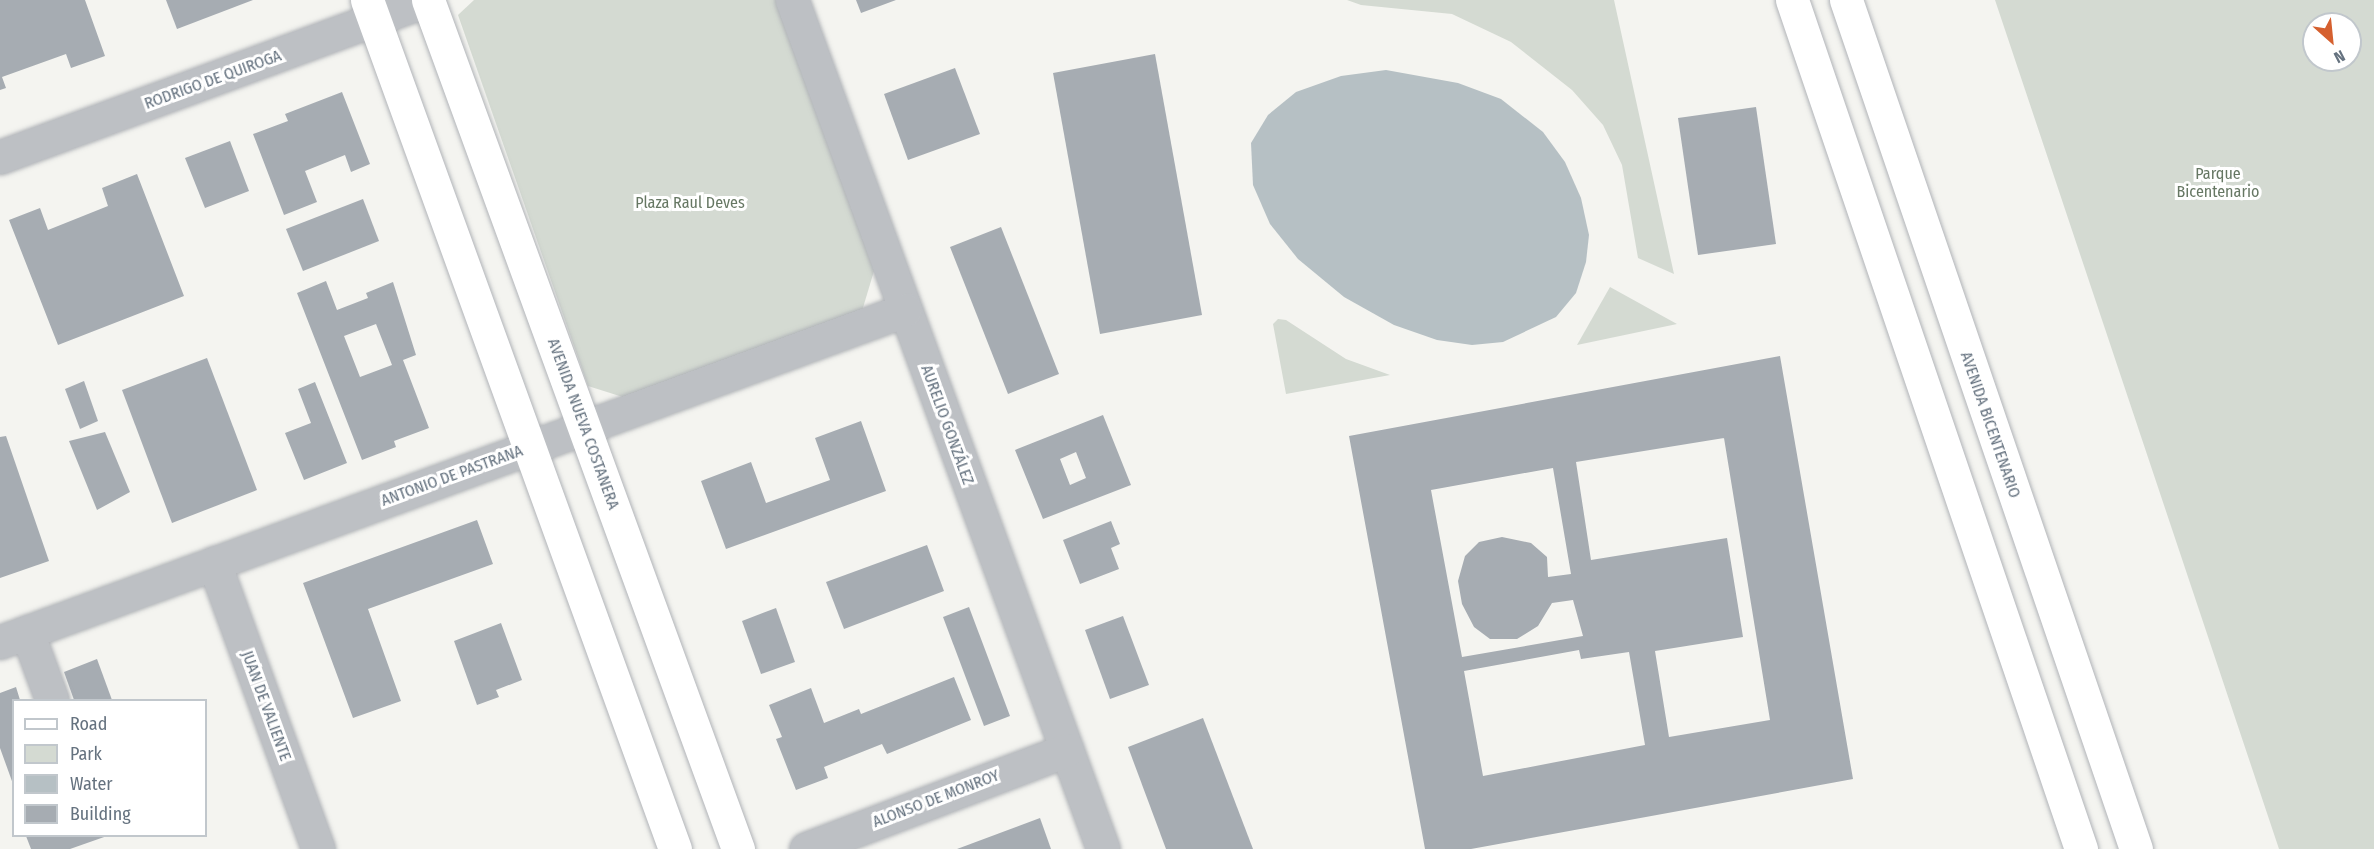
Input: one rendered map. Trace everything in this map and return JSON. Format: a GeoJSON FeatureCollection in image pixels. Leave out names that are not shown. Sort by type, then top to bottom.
{"type":"FeatureCollection","features":[{"type":"Feature","properties":{"kind":"main road","name":"AVENIDA NUEVA COSTANERA"},"geometry":{"type":"LineString","coordinates":[[427,0],[738,849]]}},
{"type":"Feature","properties":{"kind":"main road"},"geometry":{"type":"LineString","coordinates":[[1792,0],[2080,849]]}},
{"type":"Feature","properties":{"kind":"main road","name":"AVENIDA BICENTENARIO"},"geometry":{"type":"LineString","coordinates":[[1846,0],[2136,849]]}},
{"type":"Feature","properties":{"kind":"main road"},"geometry":{"type":"LineString","coordinates":[[371,10],[675,849]]}},
{"type":"Feature","properties":{"kind":"street","name":"RODRIGO DE QUIROGA"},"geometry":{"type":"LineString","coordinates":[[0,157],[371,10],[427,0]]}},
{"type":"Feature","properties":{"kind":"street","name":"AURELIO GONZÁLEZ"},"geometry":{"type":"LineString","coordinates":[[792,0],[1103,849]]}},
{"type":"Feature","properties":{"kind":"street","name":"ANTONIO DE PASTRANA"},"geometry":{"type":"LineString","coordinates":[[14,637],[905,310]]}},
{"type":"Feature","properties":{"kind":"street","name":"JUAN DE VALIENTE"},"geometry":{"type":"LineString","coordinates":[[214,563],[318,849]]}},
{"type":"Feature","properties":{"kind":"street"},"geometry":{"type":"LineString","coordinates":[[14,637],[51,699]]}},
{"type":"Feature","properties":{"kind":"street","name":"ALONSO DE MONROY"},"geometry":{"type":"LineString","coordinates":[[806,849],[1067,750]]}},
{"type":"Feature","properties":{"kind":"green space","name":"Plaza Raul Deves"},"geometry":{"type":"Polygon","coordinates":[[[474,0],[783,0],[877,261],[862,311],[626,398],[588,386],[458,15],[474,0]]]}},
{"type":"Feature","properties":{"kind":"green space"},"geometry":{"type":"Polygon","coordinates":[[[1347,0],[1614,0],[1674,274],[1638,258],[1622,165],[1603,125],[1572,90],[1511,42],[1452,14],[1361,5],[1347,0]]]}},
{"type":"Feature","properties":{"kind":"green space","name":"Parque Bicentenario"},"geometry":{"type":"Polygon","coordinates":[[[1995,0],[2374,0],[2374,849],[2279,849],[1995,0]]]}},
{"type":"Feature","properties":{"kind":"green space"},"geometry":{"type":"Polygon","coordinates":[[[1610,287],[1677,324],[1577,345],[1610,287]]]}},
{"type":"Feature","properties":{"kind":"green space"},"geometry":{"type":"Polygon","coordinates":[[[1278,319],[1286,320],[1346,359],[1390,375],[1286,394],[1273,324],[1278,319]]]}},
{"type":"Feature","properties":{"kind":"water"},"geometry":{"type":"Polygon","coordinates":[[[1386,70],[1458,83],[1501,99],[1543,132],[1565,162],[1581,198],[1589,235],[1586,262],[1576,293],[1556,317],[1503,342],[1472,345],[1437,340],[1394,325],[1344,297],[1298,259],[1270,224],[1253,185],[1251,143],[1268,115],[1296,92],[1341,76],[1386,70]]]}},
{"type":"Feature","properties":{"kind":"building"},"geometry":{"type":"Polygon","coordinates":[[[0,0],[85,0],[105,56],[71,68],[66,54],[2,77],[6,88],[0,90],[0,0]]]}},
{"type":"Feature","properties":{"kind":"building"},"geometry":{"type":"Polygon","coordinates":[[[166,0],[253,0],[177,29],[166,0]]]}},
{"type":"Feature","properties":{"kind":"building"},"geometry":{"type":"Polygon","coordinates":[[[856,0],[896,0],[861,13],[856,0]]]}},
{"type":"Feature","properties":{"kind":"building"},"geometry":{"type":"Polygon","coordinates":[[[1155,54],[1202,315],[1100,334],[1053,73],[1155,54]]]}},
{"type":"Feature","properties":{"kind":"building"},"geometry":{"type":"Polygon","coordinates":[[[955,68],[980,134],[908,160],[884,94],[955,68]]]}},
{"type":"Feature","properties":{"kind":"building"},"geometry":{"type":"Polygon","coordinates":[[[342,92],[370,164],[351,172],[345,155],[305,171],[317,202],[284,215],[253,134],[288,121],[285,114],[342,92]]]}},
{"type":"Feature","properties":{"kind":"building"},"geometry":{"type":"Polygon","coordinates":[[[1756,107],[1776,244],[1698,255],[1678,118],[1756,107]]]}},
{"type":"Feature","properties":{"kind":"building"},"geometry":{"type":"Polygon","coordinates":[[[230,141],[249,191],[205,208],[185,158],[230,141]]]}},
{"type":"Feature","properties":{"kind":"building"},"geometry":{"type":"Polygon","coordinates":[[[137,174],[184,296],[58,345],[9,220],[40,208],[48,230],[108,206],[102,188],[137,174]]]}},
{"type":"Feature","properties":{"kind":"building"},"geometry":{"type":"Polygon","coordinates":[[[363,199],[379,241],[303,271],[286,229],[363,199]]]}},
{"type":"Feature","properties":{"kind":"building"},"geometry":{"type":"Polygon","coordinates":[[[1001,227],[1059,374],[1008,394],[950,247],[1001,227]]]}},
{"type":"Feature","properties":{"kind":"building"},"geometry":{"type":"Polygon","coordinates":[[[326,281],[337,310],[368,298],[366,293],[393,282],[416,355],[403,360],[429,428],[394,441],[396,447],[362,460],[297,293],[326,281]],[[376,324],[344,336],[360,377],[392,365],[376,324]]]}},
{"type":"Feature","properties":{"kind":"building"},"geometry":{"type":"Polygon","coordinates":[[[1780,356],[1853,779],[1471,849],[1425,849],[1349,436],[1780,356]],[[1724,438],[1576,462],[1591,560],[1727,538],[1743,637],[1655,651],[1669,737],[1770,720],[1724,438]],[[1553,468],[1431,490],[1462,657],[1583,636],[1573,600],[1552,603],[1538,626],[1517,639],[1490,639],[1474,627],[1462,604],[1458,581],[1465,556],[1479,542],[1502,537],[1531,543],[1547,557],[1548,577],[1571,574],[1553,468]],[[1579,650],[1464,671],[1483,776],[1645,745],[1629,652],[1581,659],[1579,650]]]}},
{"type":"Feature","properties":{"kind":"building"},"geometry":{"type":"Polygon","coordinates":[[[207,358],[257,490],[172,523],[122,390],[207,358]]]}},
{"type":"Feature","properties":{"kind":"building"},"geometry":{"type":"Polygon","coordinates":[[[84,381],[98,421],[80,429],[65,389],[84,381]]]}},
{"type":"Feature","properties":{"kind":"building"},"geometry":{"type":"Polygon","coordinates":[[[315,382],[347,463],[304,480],[285,433],[311,423],[298,389],[315,382]]]}},
{"type":"Feature","properties":{"kind":"building"},"geometry":{"type":"Polygon","coordinates":[[[1103,415],[1131,485],[1043,519],[1015,450],[1103,415]],[[1076,452],[1060,459],[1070,485],[1086,478],[1076,452]]]}},
{"type":"Feature","properties":{"kind":"building"},"geometry":{"type":"Polygon","coordinates":[[[861,421],[886,491],[726,549],[701,481],[751,462],[766,503],[830,480],[815,438],[861,421]]]}},
{"type":"Feature","properties":{"kind":"building"},"geometry":{"type":"Polygon","coordinates":[[[105,432],[130,492],[97,510],[69,441],[105,432]]]}},
{"type":"Feature","properties":{"kind":"building"},"geometry":{"type":"Polygon","coordinates":[[[6,436],[49,561],[0,578],[0,437],[6,436]]]}},
{"type":"Feature","properties":{"kind":"building"},"geometry":{"type":"Polygon","coordinates":[[[477,520],[493,564],[368,609],[401,701],[353,718],[303,583],[477,520]]]}},
{"type":"Feature","properties":{"kind":"building"},"geometry":{"type":"Polygon","coordinates":[[[1111,521],[1120,544],[1111,548],[1119,569],[1080,584],[1063,540],[1111,521]]]}},
{"type":"Feature","properties":{"kind":"building"},"geometry":{"type":"Polygon","coordinates":[[[927,545],[944,591],[844,629],[826,582],[927,545]]]}},
{"type":"Feature","properties":{"kind":"building"},"geometry":{"type":"Polygon","coordinates":[[[969,607],[1010,716],[984,726],[943,617],[969,607]]]}},
{"type":"Feature","properties":{"kind":"building"},"geometry":{"type":"Polygon","coordinates":[[[776,608],[795,662],[761,674],[742,621],[776,608]]]}},
{"type":"Feature","properties":{"kind":"building"},"geometry":{"type":"Polygon","coordinates":[[[1123,616],[1149,685],[1110,699],[1085,630],[1123,616]]]}},
{"type":"Feature","properties":{"kind":"building"},"geometry":{"type":"Polygon","coordinates":[[[501,623],[522,680],[496,690],[499,697],[477,705],[454,641],[501,623]]]}},
{"type":"Feature","properties":{"kind":"building"},"geometry":{"type":"Polygon","coordinates":[[[97,659],[112,699],[74,699],[64,672],[97,659]]]}},
{"type":"Feature","properties":{"kind":"building"},"geometry":{"type":"Polygon","coordinates":[[[954,677],[971,720],[887,754],[882,744],[824,767],[828,778],[796,790],[776,739],[782,737],[769,705],[811,688],[824,723],[859,709],[861,714],[954,677]]]}},
{"type":"Feature","properties":{"kind":"building"},"geometry":{"type":"Polygon","coordinates":[[[16,687],[20,699],[12,699],[12,781],[0,748],[0,693],[16,687]]]}},
{"type":"Feature","properties":{"kind":"building"},"geometry":{"type":"Polygon","coordinates":[[[1203,718],[1253,849],[1166,849],[1128,747],[1203,718]]]}},
{"type":"Feature","properties":{"kind":"building"},"geometry":{"type":"Polygon","coordinates":[[[1040,818],[1051,849],[957,849],[1040,818]]]}},
{"type":"Feature","properties":{"kind":"building"},"geometry":{"type":"Polygon","coordinates":[[[26,837],[104,837],[70,849],[31,849],[26,837]]]}}]}
